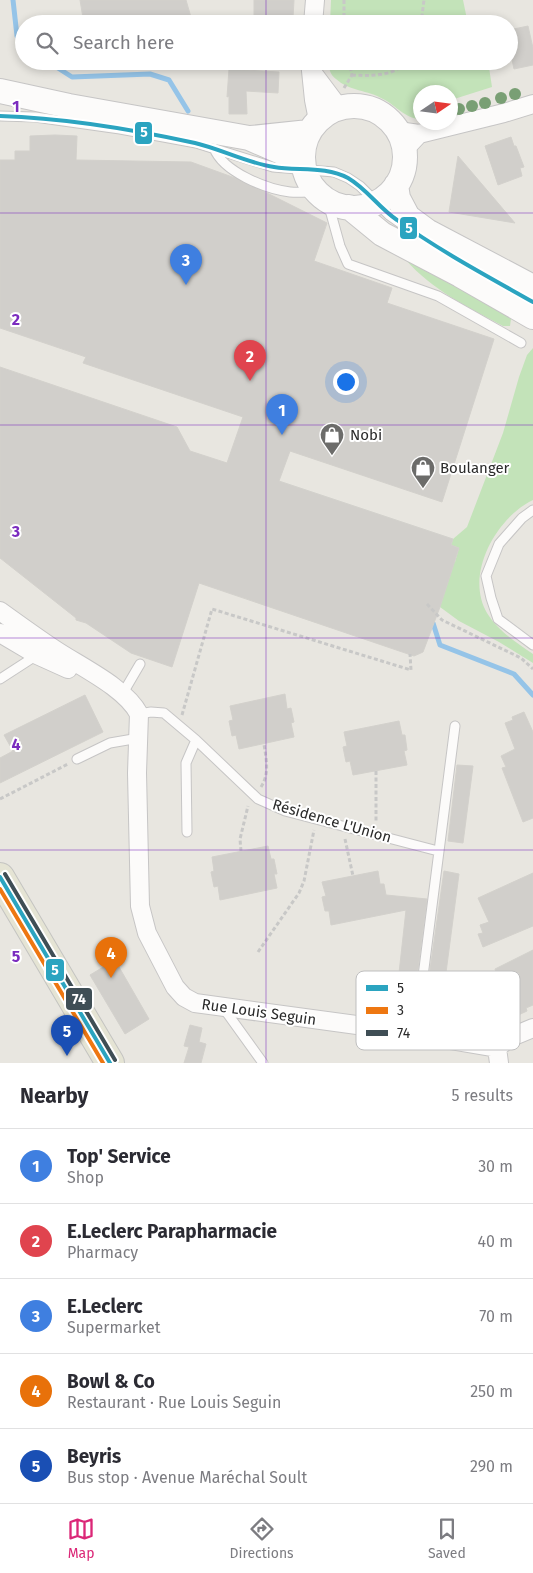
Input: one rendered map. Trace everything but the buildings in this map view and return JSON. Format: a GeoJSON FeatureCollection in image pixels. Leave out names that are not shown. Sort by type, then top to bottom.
{"type":"FeatureCollection","features":[{"type":"Feature","properties":{"kind":"main road"},"geometry":{"type":"LineString","coordinates":[[0,877],[110,1063]]}},
{"type":"Feature","properties":{"kind":"main road"},"geometry":{"type":"LineString","coordinates":[[0,909],[90,1063]]}},
{"type":"Feature","properties":{"kind":"street"},"geometry":{"type":"LineString","coordinates":[[314,15],[316,0]]}},
{"type":"Feature","properties":{"kind":"street"},"geometry":{"type":"LineString","coordinates":[[311,70],[314,126]]}},
{"type":"Feature","properties":{"kind":"street"},"geometry":{"type":"LineString","coordinates":[[314,70],[341,99],[354,105],[368,107],[382,114],[407,138]]}},
{"type":"Feature","properties":{"kind":"street"},"geometry":{"type":"LineString","coordinates":[[0,91],[69,106],[249,138],[304,163]]}},
{"type":"Feature","properties":{"kind":"street"},"geometry":{"type":"LineString","coordinates":[[341,99],[314,126],[305,144],[304,163],[311,184],[382,234],[533,317]]}},
{"type":"Feature","properties":{"kind":"street"},"geometry":{"type":"LineString","coordinates":[[407,138],[504,114],[533,104]]}},
{"type":"Feature","properties":{"kind":"street"},"geometry":{"type":"LineString","coordinates":[[249,138],[314,126]]}},
{"type":"Feature","properties":{"kind":"street"},"geometry":{"type":"LineString","coordinates":[[331,199],[362,208],[376,203],[385,197],[396,185],[404,170],[407,138]]}},
{"type":"Feature","properties":{"kind":"street"},"geometry":{"type":"LineString","coordinates":[[396,185],[398,198],[408,217],[427,231],[533,287]]}},
{"type":"Feature","properties":{"kind":"street"},"geometry":{"type":"LineString","coordinates":[[0,611],[123,693],[135,706],[139,714]]}},
{"type":"Feature","properties":{"kind":"street"},"geometry":{"type":"LineString","coordinates":[[20,626],[37,655]]}},
{"type":"Feature","properties":{"kind":"street"},"geometry":{"type":"LineString","coordinates":[[0,633],[37,655],[123,693]]}},
{"type":"Feature","properties":{"kind":"street","name":"Rue Louis Seguin"},"geometry":{"type":"LineString","coordinates":[[139,714],[137,773],[140,906],[148,933],[175,987],[184,997],[195,1003],[356,1025]]}},
{"type":"Feature","properties":{"kind":"street","name":"Rue Louis Seguin"},"geometry":{"type":"LineString","coordinates":[[520,1033],[533,1028]]}},
{"type":"Feature","properties":{"kind":"street","name":"Rue Louis Seguin"},"geometry":{"type":"LineString","coordinates":[[476,1050],[498,1055]]}},
{"type":"Feature","properties":{"kind":"lane"},"geometry":{"type":"LineString","coordinates":[[0,116],[35,117],[120,129],[196,143],[273,167],[304,163],[334,172],[360,186],[388,215],[476,270],[533,302]]}},
{"type":"Feature","properties":{"kind":"lane"},"geometry":{"type":"LineString","coordinates":[[214,148],[217,156],[229,167],[263,185],[289,192],[331,199],[340,246],[348,264],[438,296],[521,343]]}},
{"type":"Feature","properties":{"kind":"lane"},"geometry":{"type":"LineString","coordinates":[[435,262],[476,270]]}},
{"type":"Feature","properties":{"kind":"lane"},"geometry":{"type":"LineString","coordinates":[[533,510],[522,518],[500,544],[486,576],[498,619],[533,645]]}},
{"type":"Feature","properties":{"kind":"lane"},"geometry":{"type":"LineString","coordinates":[[0,679],[37,655]]}},
{"type":"Feature","properties":{"kind":"lane"},"geometry":{"type":"LineString","coordinates":[[123,693],[140,664]]}},
{"type":"Feature","properties":{"kind":"lane","name":"Résidence L'Union"},"geometry":{"type":"LineString","coordinates":[[139,714],[151,712],[164,713],[196,740],[255,796],[285,811],[438,851]]}},
{"type":"Feature","properties":{"kind":"lane"},"geometry":{"type":"LineString","coordinates":[[424,971],[455,726]]}},
{"type":"Feature","properties":{"kind":"lane"},"geometry":{"type":"LineString","coordinates":[[78,759],[110,743],[139,738]]}},
{"type":"Feature","properties":{"kind":"lane"},"geometry":{"type":"LineString","coordinates":[[187,832],[186,763],[196,740]]}},
{"type":"Feature","properties":{"kind":"lane"},"geometry":{"type":"LineString","coordinates":[[222,1006],[262,1063]]}},
{"type":"Feature","properties":{"kind":"path"},"geometry":{"type":"LineString","coordinates":[[344,0],[344,15]]}},
{"type":"Feature","properties":{"kind":"path"},"geometry":{"type":"LineString","coordinates":[[422,15],[424,0]]}},
{"type":"Feature","properties":{"kind":"path"},"geometry":{"type":"LineString","coordinates":[[341,99],[352,75],[351,70]]}},
{"type":"Feature","properties":{"kind":"path"},"geometry":{"type":"LineString","coordinates":[[352,75],[374,76],[395,70]]}},
{"type":"Feature","properties":{"kind":"path"},"geometry":{"type":"LineString","coordinates":[[427,604],[442,620],[521,658],[533,669]]}},
{"type":"Feature","properties":{"kind":"path"},"geometry":{"type":"LineString","coordinates":[[182,715],[212,609],[411,670],[410,654]]}},
{"type":"Feature","properties":{"kind":"path"},"geometry":{"type":"LineString","coordinates":[[242,852],[240,839],[248,806],[265,781],[267,766],[264,744]]}},
{"type":"Feature","properties":{"kind":"path"},"geometry":{"type":"LineString","coordinates":[[0,799],[78,759]]}},
{"type":"Feature","properties":{"kind":"path"},"geometry":{"type":"LineString","coordinates":[[376,771],[376,835]]}},
{"type":"Feature","properties":{"kind":"path"},"geometry":{"type":"LineString","coordinates":[[258,952],[299,893],[304,881],[316,819]]}},
{"type":"Feature","properties":{"kind":"path"},"geometry":{"type":"LineString","coordinates":[[342,826],[353,876]]}},
{"type":"Feature","properties":{"kind":"green space"},"geometry":{"type":"Polygon","coordinates":[[[331,0],[463,0],[466,15],[330,15],[331,0]]]}},
{"type":"Feature","properties":{"kind":"green space"},"geometry":{"type":"Polygon","coordinates":[[[330,70],[489,70],[492,87],[458,98],[458,85],[413,85],[413,118],[377,96],[347,86],[334,77],[330,70]]]}},
{"type":"Feature","properties":{"kind":"green space"},"geometry":{"type":"Polygon","coordinates":[[[406,260],[506,313],[511,319],[510,326],[503,326],[451,297],[416,271],[406,260]]]}},
{"type":"Feature","properties":{"kind":"green space"},"geometry":{"type":"Polygon","coordinates":[[[533,348],[533,500],[507,519],[497,533],[488,548],[479,581],[481,598],[487,613],[502,631],[533,654],[533,663],[459,621],[440,607],[447,560],[455,562],[459,548],[451,545],[453,539],[467,527],[503,433],[527,355],[533,348]]]}},
{"type":"Feature","properties":{"kind":"waterway"},"geometry":{"type":"LineString","coordinates":[[13,0],[15,18]]}},
{"type":"Feature","properties":{"kind":"waterway"},"geometry":{"type":"LineString","coordinates":[[61,70],[72,77],[150,74],[169,80],[188,111]]}},
{"type":"Feature","properties":{"kind":"waterway"},"geometry":{"type":"LineString","coordinates":[[433,623],[440,645],[514,674],[533,695]]}},
{"type":"Feature","properties":{"kind":"transit line","name":"5"},"geometry":{"type":"LineString","coordinates":[[0,116],[49,119],[147,133],[195,143],[264,165],[321,170],[339,174],[355,182],[391,215],[413,231],[464,263],[533,302]]}},
{"type":"Feature","properties":{"kind":"transit line","name":"74"},"geometry":{"type":"LineString","coordinates":[[5,874],[115,1060]]}},
{"type":"Feature","properties":{"kind":"transit line","name":"5"},"geometry":{"type":"LineString","coordinates":[[0,877],[110,1063]]}},
{"type":"Feature","properties":{"kind":"transit line","name":"3"},"geometry":{"type":"LineString","coordinates":[[0,889],[103,1063]]}},
{"type":"Feature","properties":{"kind":"place","name":"E.Leclerc"},"geometry":{"type":"Point","coordinates":[186,285]}},
{"type":"Feature","properties":{"kind":"place","name":"E.Leclerc Parapharmacie"},"geometry":{"type":"Point","coordinates":[250,381]}},
{"type":"Feature","properties":{"kind":"place","name":"Top' Service"},"geometry":{"type":"Point","coordinates":[282,435]}},
{"type":"Feature","properties":{"kind":"place","name":"Nobi"},"geometry":{"type":"Point","coordinates":[332,456]}},
{"type":"Feature","properties":{"kind":"place","name":"Boulanger"},"geometry":{"type":"Point","coordinates":[423,489]}},
{"type":"Feature","properties":{"kind":"place","name":"Bowl & Co"},"geometry":{"type":"Point","coordinates":[111,978]}},
{"type":"Feature","properties":{"kind":"place","name":"Beyris"},"geometry":{"type":"Point","coordinates":[67,1056]}}]}
